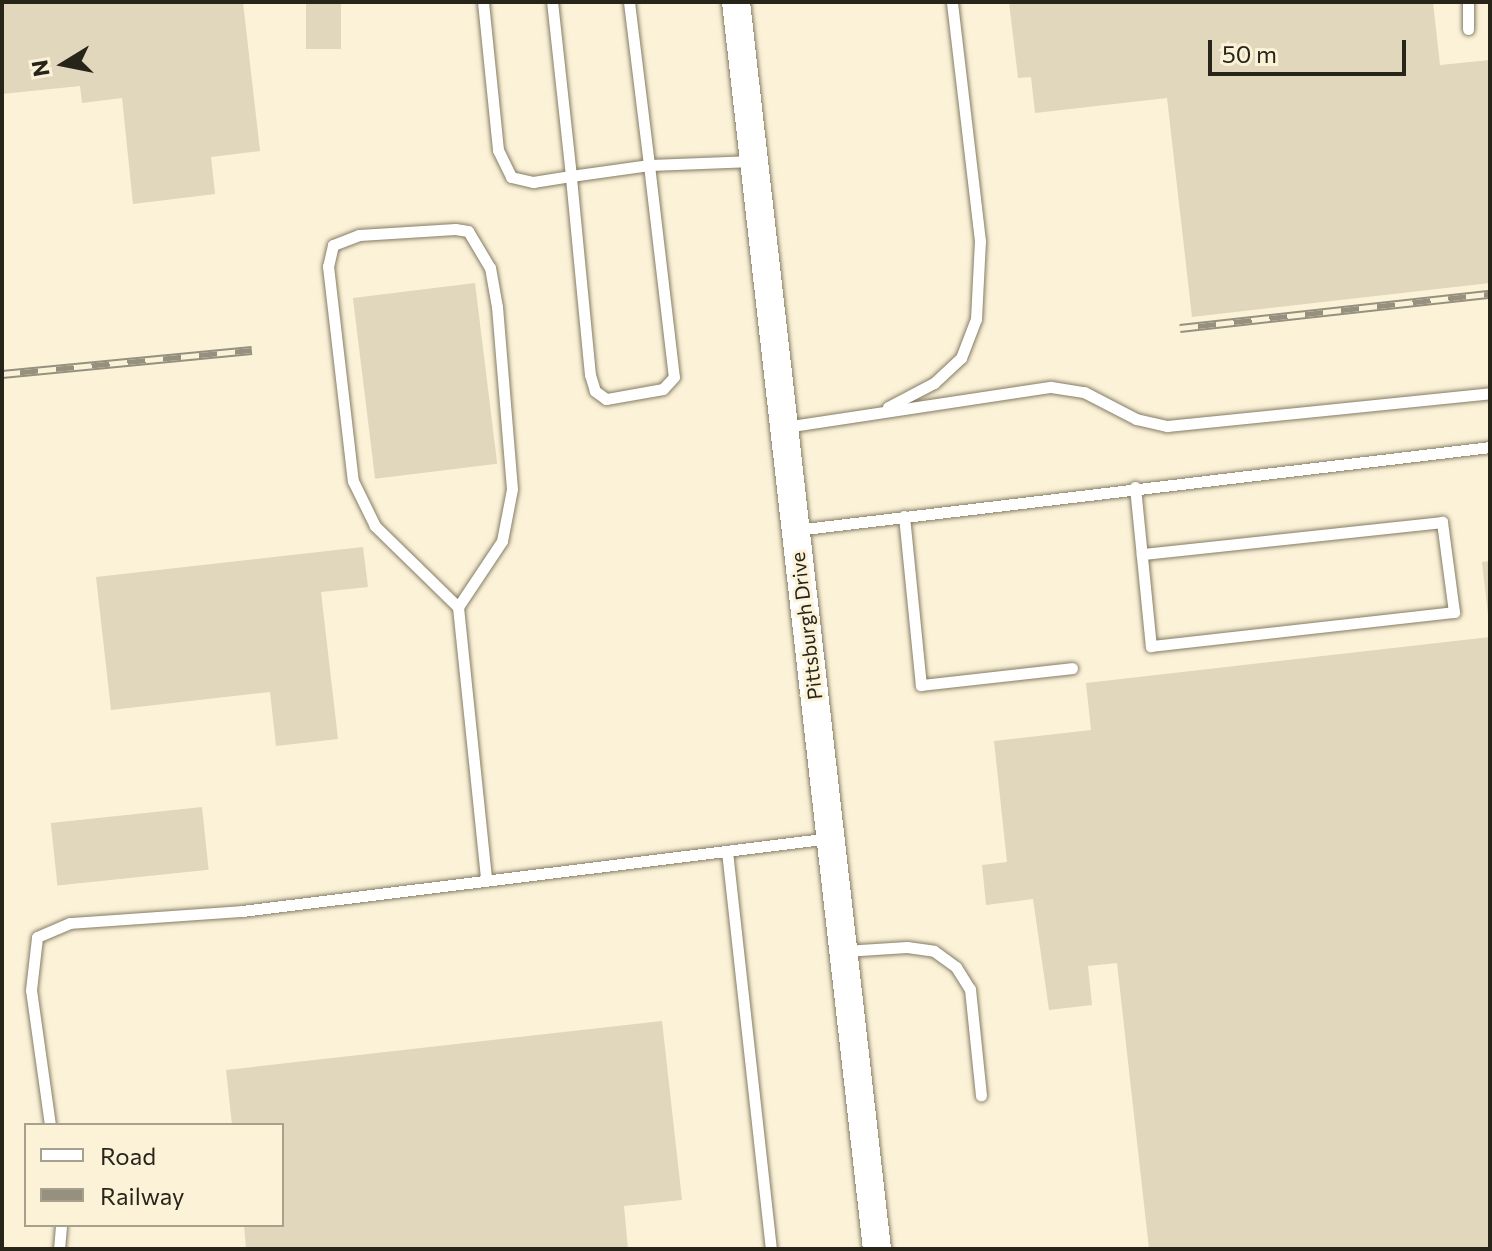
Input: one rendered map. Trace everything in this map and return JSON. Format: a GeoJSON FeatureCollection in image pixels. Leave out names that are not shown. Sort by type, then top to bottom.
{"type":"FeatureCollection","features":[{"type":"Feature","properties":{"kind":"street","name":"Pittsburgh Drive"},"geometry":{"type":"LineString","coordinates":[[736,2],[877,1249]]}},
{"type":"Feature","properties":{"kind":"lane"},"geometry":{"type":"LineString","coordinates":[[483,2],[498,150],[511,177],[533,182],[649,165],[755,161]]}},
{"type":"Feature","properties":{"kind":"lane"},"geometry":{"type":"LineString","coordinates":[[552,2],[590,375],[595,391],[606,399],[663,389],[674,377],[629,2]]}},
{"type":"Feature","properties":{"kind":"lane"},"geometry":{"type":"LineString","coordinates":[[877,413],[934,383],[961,358],[976,319],[980,241],[952,2]]}},
{"type":"Feature","properties":{"kind":"lane"},"geometry":{"type":"LineString","coordinates":[[1468,2],[1468,29]]}},
{"type":"Feature","properties":{"kind":"lane"},"geometry":{"type":"LineString","coordinates":[[458,607],[375,526],[353,481],[328,266],[333,245],[359,235],[455,229],[468,231],[490,268],[497,307],[512,489],[502,541],[458,607],[486,880]]}},
{"type":"Feature","properties":{"kind":"lane"},"geometry":{"type":"LineString","coordinates":[[784,427],[1051,387],[1084,392],[1136,419],[1167,426],[1490,393]]}},
{"type":"Feature","properties":{"kind":"lane"},"geometry":{"type":"LineString","coordinates":[[795,530],[1490,447]]}},
{"type":"Feature","properties":{"kind":"lane"},"geometry":{"type":"LineString","coordinates":[[1135,487],[1151,646],[1454,612],[1442,522],[1142,554]]}},
{"type":"Feature","properties":{"kind":"lane"},"geometry":{"type":"LineString","coordinates":[[904,516],[921,685],[1072,668]]}},
{"type":"Feature","properties":{"kind":"lane"},"geometry":{"type":"LineString","coordinates":[[50,1123],[31,990],[37,937],[70,923],[242,911],[831,838]]}},
{"type":"Feature","properties":{"kind":"lane"},"geometry":{"type":"LineString","coordinates":[[727,851],[771,1249]]}},
{"type":"Feature","properties":{"kind":"lane"},"geometry":{"type":"LineString","coordinates":[[843,951],[907,947],[934,951],[956,967],[970,989],[981,1095]]}},
{"type":"Feature","properties":{"kind":"lane"},"geometry":{"type":"LineString","coordinates":[[59,1249],[61,1227]]}},
{"type":"Feature","properties":{"kind":"building"},"geometry":{"type":"Polygon","coordinates":[[[2,2],[243,2],[260,151],[211,157],[215,194],[133,204],[122,98],[82,103],[80,86],[2,94],[2,2]]]}},
{"type":"Feature","properties":{"kind":"building"},"geometry":{"type":"Polygon","coordinates":[[[306,2],[341,2],[341,49],[306,49],[306,2]]]}},
{"type":"Feature","properties":{"kind":"building"},"geometry":{"type":"Polygon","coordinates":[[[1009,2],[1433,2],[1440,65],[1490,60],[1490,283],[1192,317],[1167,98],[1035,113],[1031,77],[1018,78],[1009,2]]]}},
{"type":"Feature","properties":{"kind":"building"},"geometry":{"type":"Polygon","coordinates":[[[475,283],[497,464],[375,479],[353,298],[475,283]]]}},
{"type":"Feature","properties":{"kind":"building"},"geometry":{"type":"Polygon","coordinates":[[[363,547],[368,587],[321,592],[338,739],[276,746],[270,692],[111,710],[96,577],[363,547]]]}},
{"type":"Feature","properties":{"kind":"building"},"geometry":{"type":"Polygon","coordinates":[[[1490,561],[1490,615],[1488,615],[1482,562],[1490,561]]]}},
{"type":"Feature","properties":{"kind":"building"},"geometry":{"type":"Polygon","coordinates":[[[1490,637],[1490,1249],[1149,1249],[1117,963],[1088,966],[1092,1005],[1049,1010],[1033,899],[986,905],[982,865],[1007,862],[994,741],[1091,730],[1086,683],[1490,637]]]}},
{"type":"Feature","properties":{"kind":"building"},"geometry":{"type":"Polygon","coordinates":[[[202,807],[209,870],[57,886],[51,823],[202,807]]]}},
{"type":"Feature","properties":{"kind":"building"},"geometry":{"type":"Polygon","coordinates":[[[662,1021],[682,1200],[624,1206],[628,1249],[246,1249],[244,1227],[284,1227],[284,1123],[232,1123],[226,1070],[662,1021]]]}},
{"type":"Feature","properties":{"kind":"railway"},"geometry":{"type":"LineString","coordinates":[[1180,328],[1490,294]]}},
{"type":"Feature","properties":{"kind":"railway"},"geometry":{"type":"LineString","coordinates":[[2,374],[252,350]]}}]}
